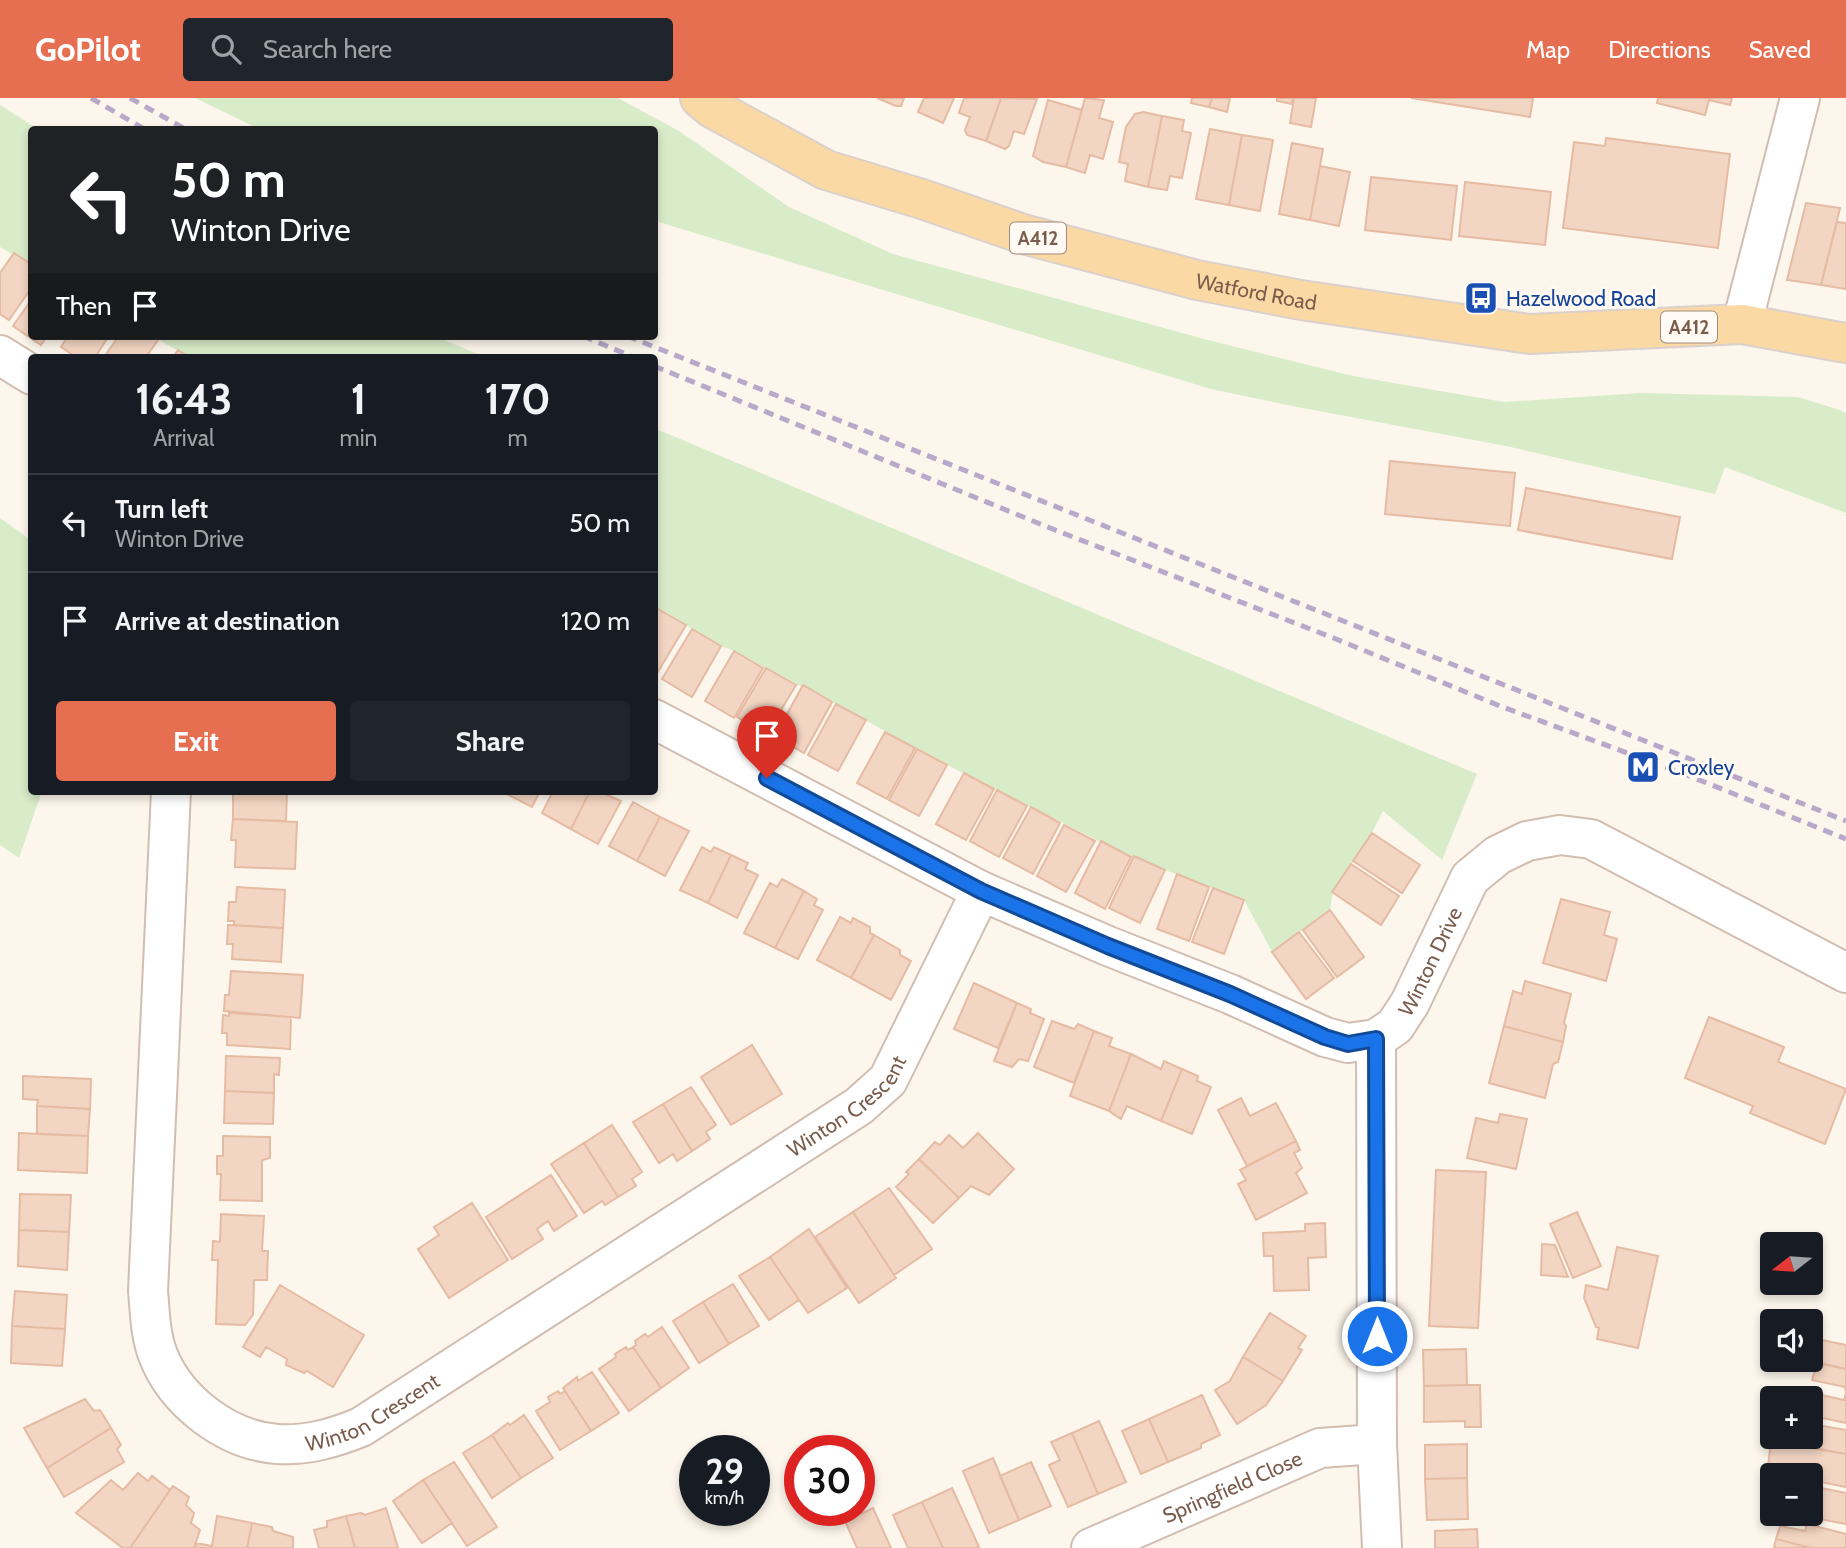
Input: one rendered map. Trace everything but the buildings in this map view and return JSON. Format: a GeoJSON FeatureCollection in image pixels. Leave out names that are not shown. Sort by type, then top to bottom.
{"type":"FeatureCollection","features":[{"type":"Feature","properties":{"kind":"main road","name":"Watford Road"},"geometry":{"type":"LineString","coordinates":[[700,98],[712,108],[826,170],[1023,234],[1197,280],[1301,300],[1530,334],[1742,324],[1846,343]]}},
{"type":"Feature","properties":{"kind":"street"},"geometry":{"type":"LineString","coordinates":[[1742,324],[1800,98]]}},
{"type":"Feature","properties":{"kind":"street"},"geometry":{"type":"LineString","coordinates":[[0,355],[28,372]]}},
{"type":"Feature","properties":{"kind":"street"},"geometry":{"type":"LineString","coordinates":[[658,721],[981,891],[1108,946],[1230,994],[1325,1037],[1348,1044],[1376,1039],[1377,1444],[1382,1548]]}},
{"type":"Feature","properties":{"kind":"street","name":"Winton Crescent"},"geometry":{"type":"LineString","coordinates":[[171,795],[148,1291],[151,1328],[170,1379],[190,1405],[245,1437],[275,1444],[305,1444],[335,1438],[361,1427],[859,1106],[888,1080],[981,891]]}},
{"type":"Feature","properties":{"kind":"street","name":"Winton Drive"},"geometry":{"type":"LineString","coordinates":[[1376,1039],[1395,1026],[1410,1003],[1470,878],[1498,855],[1527,841],[1560,835],[1591,839],[1846,973]]}},
{"type":"Feature","properties":{"kind":"street","name":"Springfield Close"},"geometry":{"type":"LineString","coordinates":[[1091,1548],[1320,1448],[1377,1444]]}},
{"type":"Feature","properties":{"kind":"green space"},"geometry":{"type":"Polygon","coordinates":[[[195,98],[618,98],[679,131],[789,207],[893,254],[1208,340],[1353,376],[1504,402],[1641,393],[1798,397],[1840,410],[1846,413],[1846,513],[1725,467],[1715,494],[1506,446],[1211,389],[658,222],[658,126],[253,126],[195,98]]]}},
{"type":"Feature","properties":{"kind":"green space"},"geometry":{"type":"Polygon","coordinates":[[[0,105],[33,126],[28,126],[28,263],[0,247],[0,105]]]}},
{"type":"Feature","properties":{"kind":"green space"},"geometry":{"type":"Polygon","coordinates":[[[159,340],[445,340],[478,354],[184,354],[159,340]]]}},
{"type":"Feature","properties":{"kind":"green space"},"geometry":{"type":"Polygon","coordinates":[[[658,430],[1477,774],[1442,860],[1383,811],[1372,833],[1333,892],[1330,910],[1272,952],[1244,900],[1135,856],[1131,857],[947,765],[803,686],[796,685],[721,646],[658,609],[658,430]]]}},
{"type":"Feature","properties":{"kind":"green space"},"geometry":{"type":"Polygon","coordinates":[[[0,518],[28,538],[28,795],[41,795],[19,858],[0,845],[0,518]]]}},
{"type":"Feature","properties":{"kind":"railway"},"geometry":{"type":"LineString","coordinates":[[91,98],[139,126]]}},
{"type":"Feature","properties":{"kind":"railway"},"geometry":{"type":"LineString","coordinates":[[130,98],[180,126]]}},
{"type":"Feature","properties":{"kind":"railway"},"geometry":{"type":"LineString","coordinates":[[593,340],[626,354]]}},
{"type":"Feature","properties":{"kind":"railway"},"geometry":{"type":"LineString","coordinates":[[637,340],[1846,821]]}},
{"type":"Feature","properties":{"kind":"railway"},"geometry":{"type":"LineString","coordinates":[[658,368],[1055,530],[1846,839]]}},
{"type":"Feature","properties":{"kind":"place","name":"Hazelwood Road"},"geometry":{"type":"Point","coordinates":[1481,298]}},
{"type":"Feature","properties":{"kind":"place","name":"Croxley"},"geometry":{"type":"Point","coordinates":[1643,767]}},
{"type":"Feature","properties":{"kind":"route"},"geometry":{"type":"LineString","coordinates":[[767,778],[981,891],[1108,946],[1230,994],[1325,1037],[1348,1044],[1376,1039],[1377,1336]]}}]}
